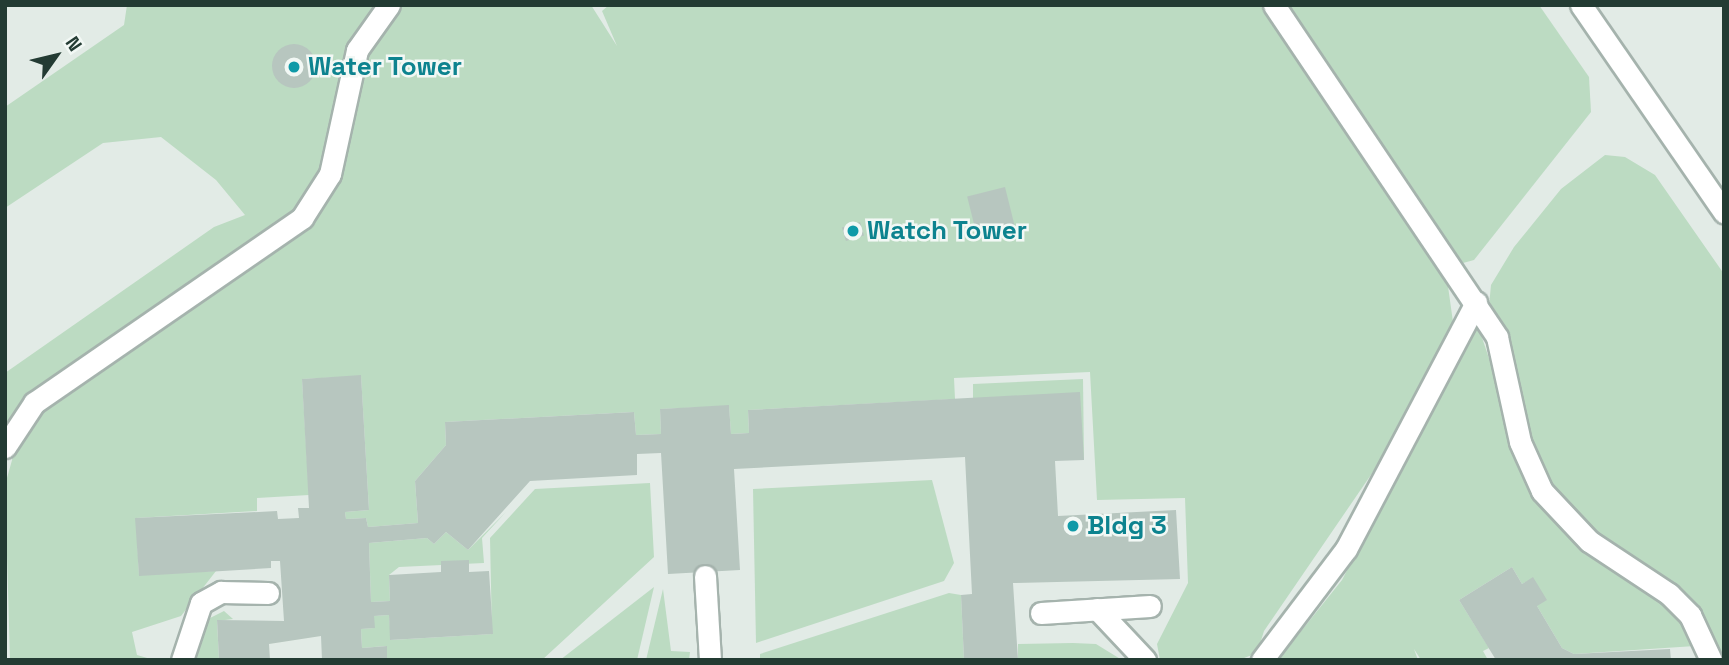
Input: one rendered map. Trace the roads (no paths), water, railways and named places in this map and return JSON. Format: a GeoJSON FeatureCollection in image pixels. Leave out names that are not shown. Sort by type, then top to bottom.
{"type":"FeatureCollection","features":[{"type":"Feature","properties":{"kind":"street"},"geometry":{"type":"LineString","coordinates":[[5,447],[34,403],[302,218],[330,174],[357,50],[389,5]]}},
{"type":"Feature","properties":{"kind":"street"},"geometry":{"type":"LineString","coordinates":[[1274,5],[1497,337],[1520,442],[1542,491],[1589,541],[1669,594],[1690,615],[1711,660]]}},
{"type":"Feature","properties":{"kind":"street"},"geometry":{"type":"LineString","coordinates":[[1581,5],[1724,212]]}},
{"type":"Feature","properties":{"kind":"street"},"geometry":{"type":"LineString","coordinates":[[1262,660],[1346,549],[1476,302]]}},
{"type":"Feature","properties":{"kind":"street"},"geometry":{"type":"LineString","coordinates":[[705,576],[710,660]]}},
{"type":"Feature","properties":{"kind":"street"},"geometry":{"type":"LineString","coordinates":[[182,660],[201,603],[221,592],[268,593]]}},
{"type":"Feature","properties":{"kind":"street"},"geometry":{"type":"LineString","coordinates":[[1041,613],[1150,606]]}},
{"type":"Feature","properties":{"kind":"street"},"geometry":{"type":"LineString","coordinates":[[1097,609],[1145,660]]}},
{"type":"Feature","properties":{"kind":"place","name":"Water Tower"},"geometry":{"type":"Point","coordinates":[294,67]}},
{"type":"Feature","properties":{"kind":"place","name":"Watch Tower"},"geometry":{"type":"Point","coordinates":[853,231]}},
{"type":"Feature","properties":{"kind":"place","name":"Bldg 3"},"geometry":{"type":"Point","coordinates":[1073,526]}}]}
